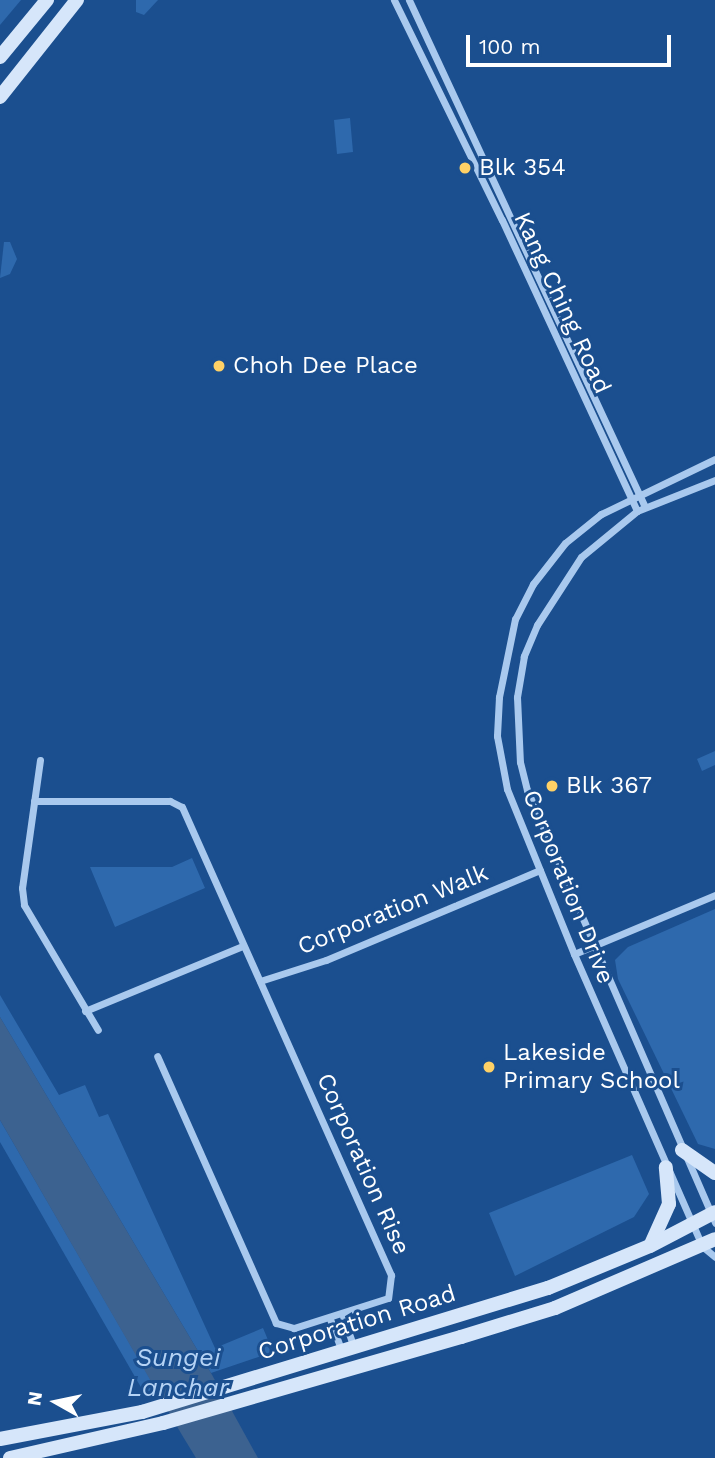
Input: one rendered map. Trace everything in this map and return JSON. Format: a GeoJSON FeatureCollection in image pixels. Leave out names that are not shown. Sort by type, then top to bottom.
{"type":"FeatureCollection","features":[{"type":"Feature","properties":{"kind":"main road"},"geometry":{"type":"LineString","coordinates":[[0,57],[47,0]]}},
{"type":"Feature","properties":{"kind":"main road"},"geometry":{"type":"LineString","coordinates":[[0,97],[77,0]]}},
{"type":"Feature","properties":{"kind":"main road"},"geometry":{"type":"LineString","coordinates":[[682,1150],[715,1173]]}},
{"type":"Feature","properties":{"kind":"main road"},"geometry":{"type":"LineString","coordinates":[[650,1246],[669,1204],[666,1167]]}},
{"type":"Feature","properties":{"kind":"main road","name":"Corporation Road"},"geometry":{"type":"LineString","coordinates":[[0,1439],[156,1408],[348,1351],[548,1288],[714,1216]]}},
{"type":"Feature","properties":{"kind":"main road","name":"Corporation Road"},"geometry":{"type":"LineString","coordinates":[[10,1458],[163,1423],[461,1338],[555,1308],[709,1242]]}},
{"type":"Feature","properties":{"kind":"main road"},"geometry":{"type":"LineString","coordinates":[[455,1317],[461,1338]]}},
{"type":"Feature","properties":{"kind":"street","name":"Kang Ching Road"},"geometry":{"type":"LineString","coordinates":[[394,0],[635,495],[645,507]]}},
{"type":"Feature","properties":{"kind":"street","name":"Kang Ching Road"},"geometry":{"type":"LineString","coordinates":[[409,0],[528,254],[635,495],[637,511]]}},
{"type":"Feature","properties":{"kind":"street"},"geometry":{"type":"LineString","coordinates":[[519,257],[528,254]]}},
{"type":"Feature","properties":{"kind":"street","name":"Corporation Drive"},"geometry":{"type":"LineString","coordinates":[[709,1242],[693,1224],[666,1167],[574,954],[507,789],[499,747],[499,696],[505,654],[515,619],[533,584],[565,544],[601,514],[635,495],[715,459]]}},
{"type":"Feature","properties":{"kind":"street","name":"Corporation Drive"},"geometry":{"type":"LineString","coordinates":[[714,1216],[682,1150],[527,790],[520,762],[517,697],[524,656],[553,594],[581,557],[637,511],[715,480]]}},
{"type":"Feature","properties":{"kind":"street"},"geometry":{"type":"LineString","coordinates":[[40,760],[24,905],[98,1030]]}},
{"type":"Feature","properties":{"kind":"street"},"geometry":{"type":"LineString","coordinates":[[34,801],[177,803],[260,981]]}},
{"type":"Feature","properties":{"kind":"street","name":"Corporation Walk"},"geometry":{"type":"LineString","coordinates":[[260,981],[327,960],[540,870]]}},
{"type":"Feature","properties":{"kind":"street"},"geometry":{"type":"LineString","coordinates":[[574,954],[715,895]]}},
{"type":"Feature","properties":{"kind":"street"},"geometry":{"type":"LineString","coordinates":[[85,1011],[243,946]]}},
{"type":"Feature","properties":{"kind":"street","name":"Corporation Rise"},"geometry":{"type":"LineString","coordinates":[[158,1056],[276,1322],[294,1328],[382,1303],[393,1282],[260,981]]}},
{"type":"Feature","properties":{"kind":"street"},"geometry":{"type":"LineString","coordinates":[[709,1242],[715,1256]]}},
{"type":"Feature","properties":{"kind":"street"},"geometry":{"type":"LineString","coordinates":[[343,1316],[348,1351]]}},
{"type":"Feature","properties":{"kind":"street"},"geometry":{"type":"LineString","coordinates":[[330,1319],[348,1351]]}},
{"type":"Feature","properties":{"kind":"shaded area"},"geometry":{"type":"Polygon","coordinates":[[[0,0],[21,0],[0,25],[0,0]]]}},
{"type":"Feature","properties":{"kind":"shaded area"},"geometry":{"type":"Polygon","coordinates":[[[136,0],[158,0],[144,15],[136,12],[136,0]]]}},
{"type":"Feature","properties":{"kind":"shaded area"},"geometry":{"type":"Polygon","coordinates":[[[350,118],[353,152],[337,154],[334,120],[350,118]]]}},
{"type":"Feature","properties":{"kind":"shaded area"},"geometry":{"type":"Polygon","coordinates":[[[4,242],[10,242],[17,259],[10,274],[0,278],[4,242]]]}},
{"type":"Feature","properties":{"kind":"shaded area"},"geometry":{"type":"Polygon","coordinates":[[[715,751],[715,765],[702,771],[697,759],[715,751]]]}},
{"type":"Feature","properties":{"kind":"shaded area"},"geometry":{"type":"Polygon","coordinates":[[[192,858],[205,888],[115,927],[90,867],[172,867],[192,858]]]}},
{"type":"Feature","properties":{"kind":"shaded area"},"geometry":{"type":"Polygon","coordinates":[[[715,909],[715,1149],[698,1144],[618,979],[615,960],[628,947],[715,909]]]}},
{"type":"Feature","properties":{"kind":"shaded area"},"geometry":{"type":"Polygon","coordinates":[[[0,995],[59,1095],[85,1085],[99,1117],[108,1114],[215,1348],[263,1328],[273,1352],[211,1373],[0,1017],[0,995]]]}},
{"type":"Feature","properties":{"kind":"shaded area"},"geometry":{"type":"Polygon","coordinates":[[[0,1120],[156,1389],[146,1396],[0,1142],[0,1120]]]}},
{"type":"Feature","properties":{"kind":"shaded area"},"geometry":{"type":"Polygon","coordinates":[[[632,1155],[649,1194],[634,1217],[515,1276],[489,1213],[632,1155]]]}},
{"type":"Feature","properties":{"kind":"water","name":"Sungei Lanchar"},"geometry":{"type":"Polygon","coordinates":[[[0,1017],[211,1373],[258,1458],[196,1458],[182,1435],[0,1120],[0,1017]]]}},
{"type":"Feature","properties":{"kind":"place","name":"Blk 354"},"geometry":{"type":"Point","coordinates":[465,168]}},
{"type":"Feature","properties":{"kind":"place","name":"Choh Dee Place"},"geometry":{"type":"Point","coordinates":[219,366]}},
{"type":"Feature","properties":{"kind":"place","name":"Blk 367"},"geometry":{"type":"Point","coordinates":[552,786]}},
{"type":"Feature","properties":{"kind":"place","name":"Lakeside Primary School"},"geometry":{"type":"Point","coordinates":[489,1067]}}]}
